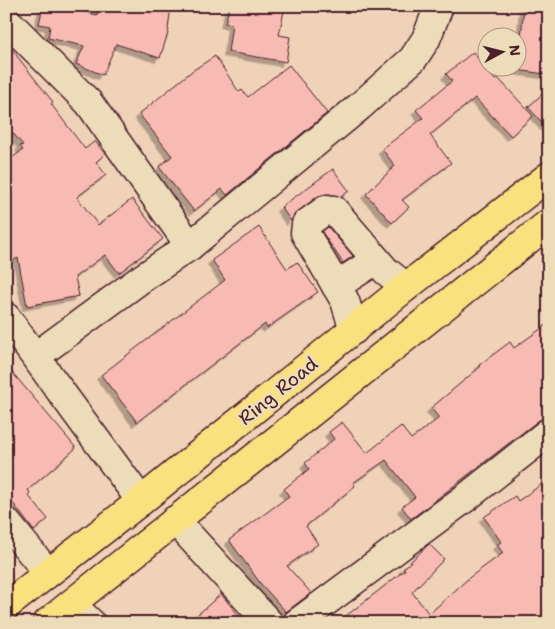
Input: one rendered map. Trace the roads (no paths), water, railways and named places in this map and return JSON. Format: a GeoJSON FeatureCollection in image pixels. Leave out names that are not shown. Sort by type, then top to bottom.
{"type":"FeatureCollection","features":[{"type":"Feature","properties":{"kind":"main road","name":"Ring Road"},"geometry":{"type":"LineString","coordinates":[[6,606],[549,176]]}},
{"type":"Feature","properties":{"kind":"main road","name":"Ring Road"},"geometry":{"type":"LineString","coordinates":[[47,623],[175,520],[547,229]]}},
{"type":"Feature","properties":{"kind":"street"},"geometry":{"type":"LineString","coordinates":[[36,356],[141,278],[190,246],[359,106],[413,59],[426,39],[439,6]]}},
{"type":"Feature","properties":{"kind":"street"},"geometry":{"type":"LineString","coordinates":[[6,20],[89,103],[190,246]]}},
{"type":"Feature","properties":{"kind":"street"},"geometry":{"type":"LineString","coordinates":[[354,330],[349,311],[305,233],[304,228],[306,224],[327,209],[334,210],[392,278],[406,288]]}},
{"type":"Feature","properties":{"kind":"street"},"geometry":{"type":"LineString","coordinates":[[336,286],[376,260]]}},
{"type":"Feature","properties":{"kind":"street"},"geometry":{"type":"LineString","coordinates":[[6,318],[36,356],[141,501]]}},
{"type":"Feature","properties":{"kind":"street"},"geometry":{"type":"LineString","coordinates":[[297,623],[468,496],[549,432]]}},
{"type":"Feature","properties":{"kind":"street"},"geometry":{"type":"LineString","coordinates":[[175,520],[269,623]]}},
{"type":"Feature","properties":{"kind":"street"},"geometry":{"type":"LineString","coordinates":[[6,522],[48,573]]}},
{"type":"Feature","properties":{"kind":"street"},"geometry":{"type":"LineString","coordinates":[[71,604],[91,623]]}}]}
